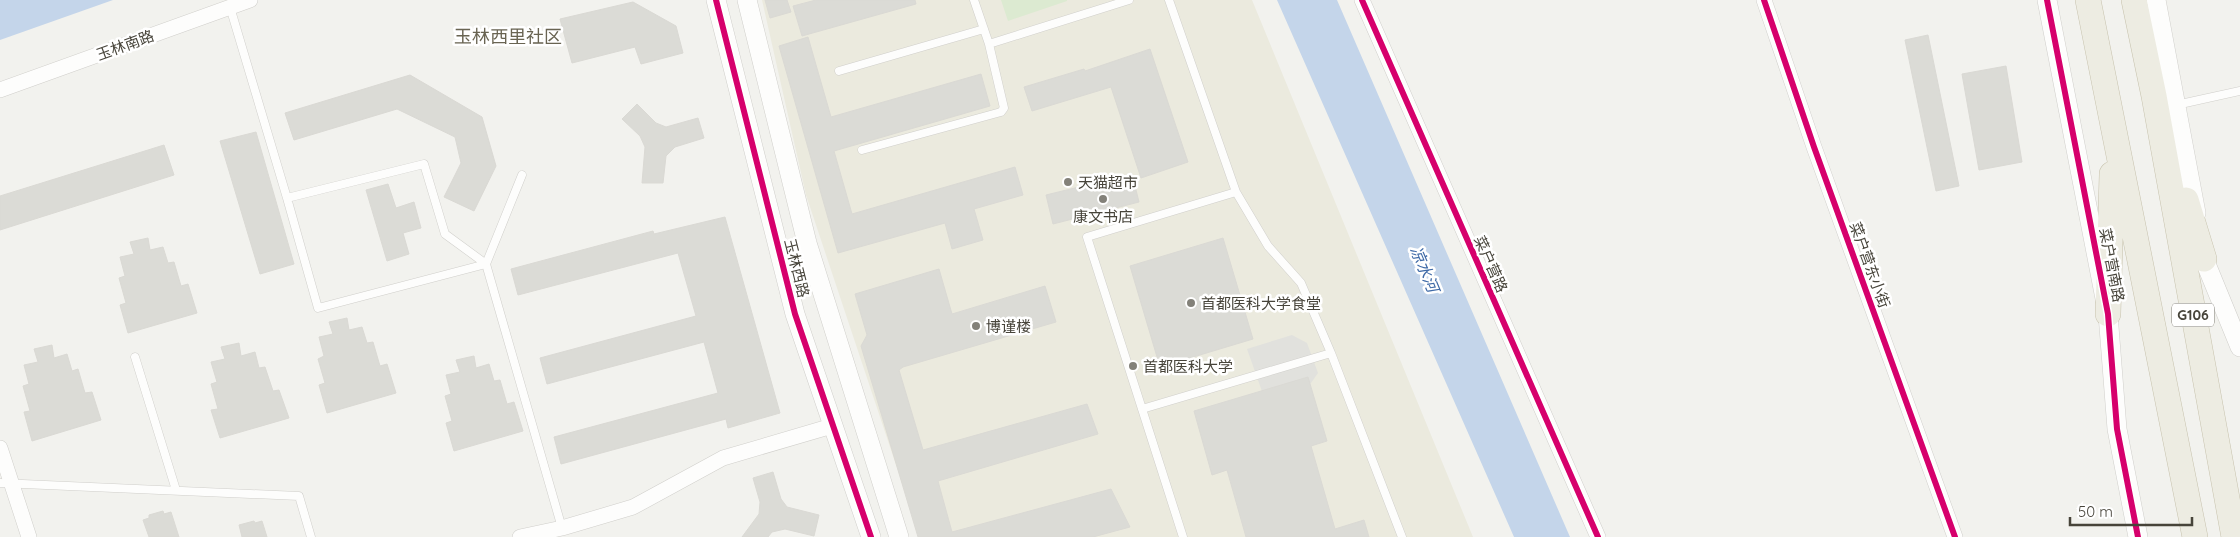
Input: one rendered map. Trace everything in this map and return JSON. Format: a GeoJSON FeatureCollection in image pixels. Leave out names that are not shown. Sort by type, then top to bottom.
{"type":"FeatureCollection","features":[{"type":"Feature","properties":{"kind":"highway","name":"菜户营南路"},"geometry":{"type":"LineString","coordinates":[[2088,0],[2185,484]]}},
{"type":"Feature","properties":{"kind":"highway","name":"G106"},"geometry":{"type":"LineString","coordinates":[[2134,0],[2164,101],[2233,536]]}},
{"type":"Feature","properties":{"kind":"highway"},"geometry":{"type":"LineString","coordinates":[[2164,101],[2204,259]]}},
{"type":"Feature","properties":{"kind":"highway"},"geometry":{"type":"LineString","coordinates":[[2108,314],[2113,129]]}},
{"type":"Feature","properties":{"kind":"highway"},"geometry":{"type":"LineString","coordinates":[[2183,537],[2185,484]]}},
{"type":"Feature","properties":{"kind":"highway","name":"G106"},"geometry":{"type":"LineString","coordinates":[[2185,484],[2195,537]]}},
{"type":"Feature","properties":{"kind":"street","name":"玉林南路"},"geometry":{"type":"LineString","coordinates":[[0,90],[250,0]]}},
{"type":"Feature","properties":{"kind":"street","name":"玉林西路"},"geometry":{"type":"LineString","coordinates":[[716,0],[795,314],[871,537]]}},
{"type":"Feature","properties":{"kind":"street","name":"玉林西路"},"geometry":{"type":"LineString","coordinates":[[746,0],[807,243],[898,537]]}},
{"type":"Feature","properties":{"kind":"street","name":"菜户营路"},"geometry":{"type":"LineString","coordinates":[[1362,0],[1598,537]]}},
{"type":"Feature","properties":{"kind":"street","name":"菜户营东小街"},"geometry":{"type":"LineString","coordinates":[[1764,0],[1814,146],[1956,537]]}},
{"type":"Feature","properties":{"kind":"street","name":"菜户营南路"},"geometry":{"type":"LineString","coordinates":[[2048,0],[2108,314],[2117,429],[2138,537]]}},
{"type":"Feature","properties":{"kind":"street"},"geometry":{"type":"LineString","coordinates":[[2156,0],[2164,101]]}},
{"type":"Feature","properties":{"kind":"street"},"geometry":{"type":"LineString","coordinates":[[2204,259],[2240,347]]}},
{"type":"Feature","properties":{"kind":"street"},"geometry":{"type":"LineString","coordinates":[[520,537],[562,528],[634,507],[723,458],[832,426]]}},
{"type":"Feature","properties":{"kind":"street"},"geometry":{"type":"LineString","coordinates":[[0,448],[6,482],[29,537]]}},
{"type":"Feature","properties":{"kind":"lane"},"geometry":{"type":"LineString","coordinates":[[862,150],[1001,112],[1004,108],[989,44],[974,0]]}},
{"type":"Feature","properties":{"kind":"lane"},"geometry":{"type":"LineString","coordinates":[[989,44],[1129,0]]}},
{"type":"Feature","properties":{"kind":"lane"},"geometry":{"type":"LineString","coordinates":[[1169,0],[1236,192],[1268,246],[1301,283],[1331,353],[1402,537]]}},
{"type":"Feature","properties":{"kind":"lane"},"geometry":{"type":"LineString","coordinates":[[230,7],[318,308],[486,264]]}},
{"type":"Feature","properties":{"kind":"lane"},"geometry":{"type":"LineString","coordinates":[[840,71],[984,29]]}},
{"type":"Feature","properties":{"kind":"lane"},"geometry":{"type":"LineString","coordinates":[[2164,101],[2240,91]]}},
{"type":"Feature","properties":{"kind":"lane"},"geometry":{"type":"LineString","coordinates":[[287,198],[424,164],[445,234],[486,264],[562,528]]}},
{"type":"Feature","properties":{"kind":"lane"},"geometry":{"type":"LineString","coordinates":[[486,264],[522,174]]}},
{"type":"Feature","properties":{"kind":"lane"},"geometry":{"type":"LineString","coordinates":[[1183,537],[1087,237],[1236,192]]}},
{"type":"Feature","properties":{"kind":"lane"},"geometry":{"type":"LineString","coordinates":[[1142,409],[1331,353]]}},
{"type":"Feature","properties":{"kind":"lane"},"geometry":{"type":"LineString","coordinates":[[135,357],[176,490]]}},
{"type":"Feature","properties":{"kind":"lane"},"geometry":{"type":"LineString","coordinates":[[6,482],[299,496],[311,537]]}},
{"type":"Feature","properties":{"kind":"shaded area","name":"首都医科大学"},"geometry":{"type":"Polygon","coordinates":[[[762,0],[1252,0],[1473,537],[920,537],[806,195],[762,0]]]}},
{"type":"Feature","properties":{"kind":"shaded area"},"geometry":{"type":"Polygon","coordinates":[[[1292,335],[1307,343],[1318,373],[1311,383],[1264,397],[1247,349],[1292,335]]]}},
{"type":"Feature","properties":{"kind":"green space"},"geometry":{"type":"Polygon","coordinates":[[[1001,0],[1067,0],[1067,1],[1008,21],[1001,0]]]}},
{"type":"Feature","properties":{"kind":"water"},"geometry":{"type":"Polygon","coordinates":[[[0,0],[113,0],[0,40],[0,0]]]}},
{"type":"Feature","properties":{"kind":"water","name":"凉水河"},"geometry":{"type":"Polygon","coordinates":[[[1277,0],[1337,0],[1570,537],[1514,537],[1277,0]]]}},
{"type":"Feature","properties":{"kind":"building"},"geometry":{"type":"Polygon","coordinates":[[[765,0],[787,0],[791,12],[770,18],[765,0]]]}},
{"type":"Feature","properties":{"kind":"building"},"geometry":{"type":"Polygon","coordinates":[[[816,0],[915,0],[916,4],[802,36],[793,6],[816,0]]]}},
{"type":"Feature","properties":{"kind":"building"},"geometry":{"type":"Polygon","coordinates":[[[633,2],[676,26],[683,53],[641,64],[635,47],[572,63],[560,19],[633,2]]]}},
{"type":"Feature","properties":{"kind":"building"},"geometry":{"type":"Polygon","coordinates":[[[1928,35],[1959,186],[1936,191],[1905,40],[1928,35]]]}},
{"type":"Feature","properties":{"kind":"building"},"geometry":{"type":"Polygon","coordinates":[[[808,37],[831,117],[981,74],[990,106],[834,151],[852,214],[1015,167],[1023,195],[974,209],[983,240],[952,249],[945,223],[838,253],[779,46],[808,37]]]}},
{"type":"Feature","properties":{"kind":"building"},"geometry":{"type":"Polygon","coordinates":[[[1150,49],[1188,162],[1141,178],[1111,87],[1032,111],[1024,87],[1084,69],[1085,71],[1150,49]]]}},
{"type":"Feature","properties":{"kind":"building"},"geometry":{"type":"Polygon","coordinates":[[[2006,66],[2022,162],[1979,170],[1962,74],[2006,66]]]}},
{"type":"Feature","properties":{"kind":"building"},"geometry":{"type":"Polygon","coordinates":[[[410,75],[482,117],[496,166],[474,211],[444,197],[461,163],[455,137],[397,109],[294,140],[285,113],[410,75]]]}},
{"type":"Feature","properties":{"kind":"building"},"geometry":{"type":"Polygon","coordinates":[[[637,104],[656,123],[666,127],[698,118],[704,138],[675,147],[666,156],[663,183],[642,183],[645,147],[640,136],[622,119],[637,104]]]}},
{"type":"Feature","properties":{"kind":"building"},"geometry":{"type":"Polygon","coordinates":[[[256,132],[294,264],[260,274],[220,141],[256,132]]]}},
{"type":"Feature","properties":{"kind":"building"},"geometry":{"type":"Polygon","coordinates":[[[164,145],[174,175],[0,230],[0,196],[164,145]]]}},
{"type":"Feature","properties":{"kind":"building"},"geometry":{"type":"Polygon","coordinates":[[[1132,174],[1139,202],[1053,224],[1046,195],[1132,174]]]}},
{"type":"Feature","properties":{"kind":"building"},"geometry":{"type":"Polygon","coordinates":[[[388,184],[396,208],[414,202],[421,228],[403,233],[409,254],[387,261],[366,190],[388,184]]]}},
{"type":"Feature","properties":{"kind":"building"},"geometry":{"type":"Polygon","coordinates":[[[725,217],[780,413],[728,428],[726,419],[561,464],[554,437],[718,393],[704,342],[547,384],[540,358],[696,316],[678,253],[518,295],[511,269],[653,231],[654,234],[725,217]]]}},
{"type":"Feature","properties":{"kind":"building"},"geometry":{"type":"Polygon","coordinates":[[[148,238],[150,250],[163,247],[168,263],[174,262],[181,286],[188,284],[197,313],[128,333],[120,305],[126,303],[119,278],[125,276],[120,257],[134,254],[130,242],[148,238]]]}},
{"type":"Feature","properties":{"kind":"building","name":"首都医科大学食堂"},"geometry":{"type":"Polygon","coordinates":[[[1223,238],[1253,339],[1160,367],[1130,266],[1223,238]]]}},
{"type":"Feature","properties":{"kind":"building"},"geometry":{"type":"Polygon","coordinates":[[[939,269],[952,314],[1045,286],[1056,322],[903,367],[899,370],[923,450],[1087,404],[1098,434],[938,481],[952,532],[1111,489],[1130,527],[1093,537],[918,537],[861,346],[867,335],[855,294],[939,269]]]}},
{"type":"Feature","properties":{"kind":"building"},"geometry":{"type":"Polygon","coordinates":[[[347,318],[349,330],[362,327],[367,343],[373,342],[380,366],[387,364],[396,393],[327,413],[319,385],[325,383],[318,359],[324,356],[319,337],[333,334],[329,322],[347,318]]]}},
{"type":"Feature","properties":{"kind":"building"},"geometry":{"type":"Polygon","coordinates":[[[239,343],[241,356],[255,352],[259,368],[265,367],[273,391],[279,390],[289,418],[220,438],[211,410],[218,409],[211,384],[217,382],[211,362],[225,359],[221,347],[239,343]]]}},
{"type":"Feature","properties":{"kind":"building"},"geometry":{"type":"Polygon","coordinates":[[[52,345],[54,358],[67,354],[72,371],[78,369],[85,393],[92,392],[101,420],[32,441],[24,412],[30,411],[23,386],[29,384],[24,365],[38,362],[34,349],[52,345]]]}},
{"type":"Feature","properties":{"kind":"building"},"geometry":{"type":"Polygon","coordinates":[[[474,356],[476,368],[489,364],[494,381],[500,380],[507,404],[514,402],[523,431],[454,451],[446,423],[452,421],[445,396],[451,394],[446,375],[460,372],[456,360],[474,356]]]}},
{"type":"Feature","properties":{"kind":"building"},"geometry":{"type":"Polygon","coordinates":[[[1308,377],[1327,441],[1311,446],[1335,529],[1364,520],[1369,537],[1246,537],[1227,470],[1212,475],[1194,411],[1308,377]]]}},
{"type":"Feature","properties":{"kind":"building"},"geometry":{"type":"Polygon","coordinates":[[[773,472],[781,499],[787,507],[819,515],[814,536],[785,529],[772,532],[768,537],[742,537],[759,514],[760,502],[753,478],[773,472]]]}},
{"type":"Feature","properties":{"kind":"building"},"geometry":{"type":"Polygon","coordinates":[[[163,511],[164,514],[171,512],[179,537],[149,537],[143,520],[149,518],[149,515],[163,511]]]}},
{"type":"Feature","properties":{"kind":"building"},"geometry":{"type":"Polygon","coordinates":[[[254,521],[255,523],[262,521],[267,537],[242,537],[239,525],[254,521]]]}},
{"type":"Feature","properties":{"kind":"cycle path"},"geometry":{"type":"LineString","coordinates":[[716,0],[795,314],[871,537]]}},
{"type":"Feature","properties":{"kind":"cycle path"},"geometry":{"type":"LineString","coordinates":[[1362,0],[1598,537]]}},
{"type":"Feature","properties":{"kind":"cycle path"},"geometry":{"type":"LineString","coordinates":[[1764,0],[1814,147],[1955,537]]}},
{"type":"Feature","properties":{"kind":"cycle path"},"geometry":{"type":"LineString","coordinates":[[2047,0],[2108,314],[2117,429],[2138,537]]}},
{"type":"Feature","properties":{"kind":"place","name":"天猫超市"},"geometry":{"type":"Point","coordinates":[1068,182]}},
{"type":"Feature","properties":{"kind":"place","name":"康文书店"},"geometry":{"type":"Point","coordinates":[1103,199]}},
{"type":"Feature","properties":{"kind":"place","name":"首都医科大学食堂"},"geometry":{"type":"Point","coordinates":[1191,303]}},
{"type":"Feature","properties":{"kind":"place","name":"博谨楼"},"geometry":{"type":"Point","coordinates":[976,326]}},
{"type":"Feature","properties":{"kind":"place","name":"首都医科大学"},"geometry":{"type":"Point","coordinates":[1133,366]}},
{"type":"Feature","properties":{"kind":"district","name":"玉林西里社区"},"geometry":{"type":"Point","coordinates":[508,36]}}]}
